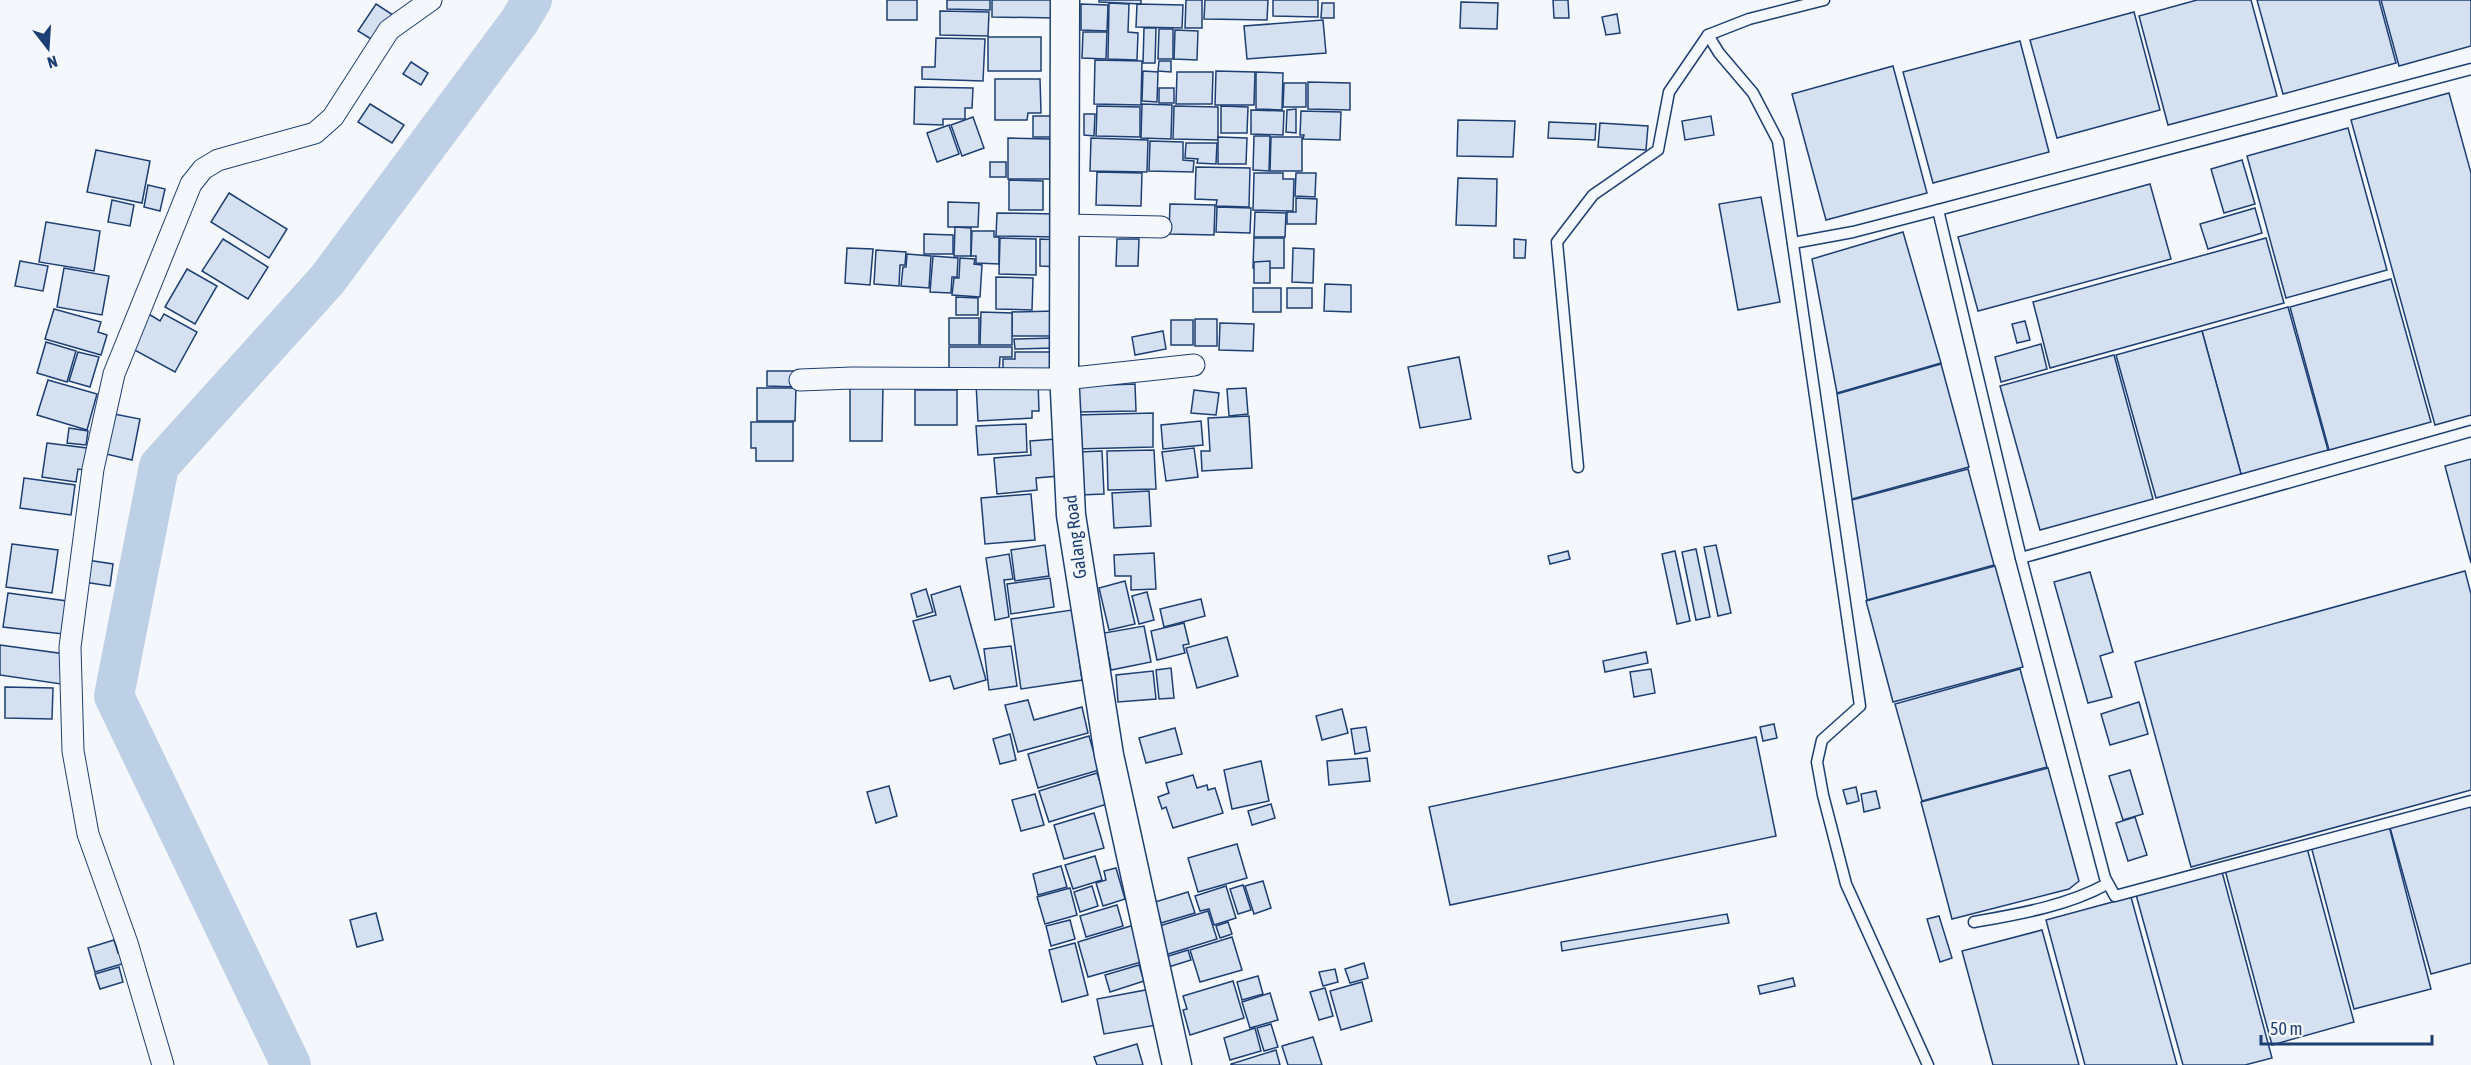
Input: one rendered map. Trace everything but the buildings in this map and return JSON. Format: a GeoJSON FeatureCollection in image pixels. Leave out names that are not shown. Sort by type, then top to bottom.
{"type":"FeatureCollection","features":[{"type":"Feature","properties":{"kind":"street"},"geometry":{"type":"LineString","coordinates":[[164,1065],[127,943],[88,834],[73,751],[70,647],[93,469],[114,374],[191,184],[203,170],[218,160],[315,133],[333,117],[389,30],[431,0]]}},
{"type":"Feature","properties":{"kind":"street","name":"Galang Road"},"geometry":{"type":"LineString","coordinates":[[1065,0],[1064,379],[1071,515],[1109,755],[1177,1065]]}},
{"type":"Feature","properties":{"kind":"street"},"geometry":{"type":"LineString","coordinates":[[1064,225],[1161,227]]}},
{"type":"Feature","properties":{"kind":"street"},"geometry":{"type":"LineString","coordinates":[[800,380],[852,378],[1064,379],[1194,364]]}},
{"type":"Feature","properties":{"kind":"lane"},"geometry":{"type":"LineString","coordinates":[[1578,467],[1557,242],[1593,195],[1658,150],[1669,92],[1708,35],[1749,19],[1824,0]]}},
{"type":"Feature","properties":{"kind":"lane"},"geometry":{"type":"LineString","coordinates":[[1708,35],[1719,54],[1753,93],[1779,141],[1860,706],[1822,740],[1817,762],[1831,831],[1846,884],[1928,1065]]}},
{"type":"Feature","properties":{"kind":"lane"},"geometry":{"type":"LineString","coordinates":[[1793,243],[1852,232],[1938,210],[2471,69]]}},
{"type":"Feature","properties":{"kind":"lane"},"geometry":{"type":"LineString","coordinates":[[1938,210],[2020,558],[2108,884],[2115,896],[2471,801]]}},
{"type":"Feature","properties":{"kind":"lane"},"geometry":{"type":"LineString","coordinates":[[2020,558],[2471,431]]}},
{"type":"Feature","properties":{"kind":"lane"},"geometry":{"type":"LineString","coordinates":[[1974,922],[2051,905],[2092,892],[2108,884]]}},
{"type":"Feature","properties":{"kind":"waterway"},"geometry":{"type":"LineString","coordinates":[[291,1065],[114,696],[159,466],[327,280],[519,22],[532,0]]}}]}
